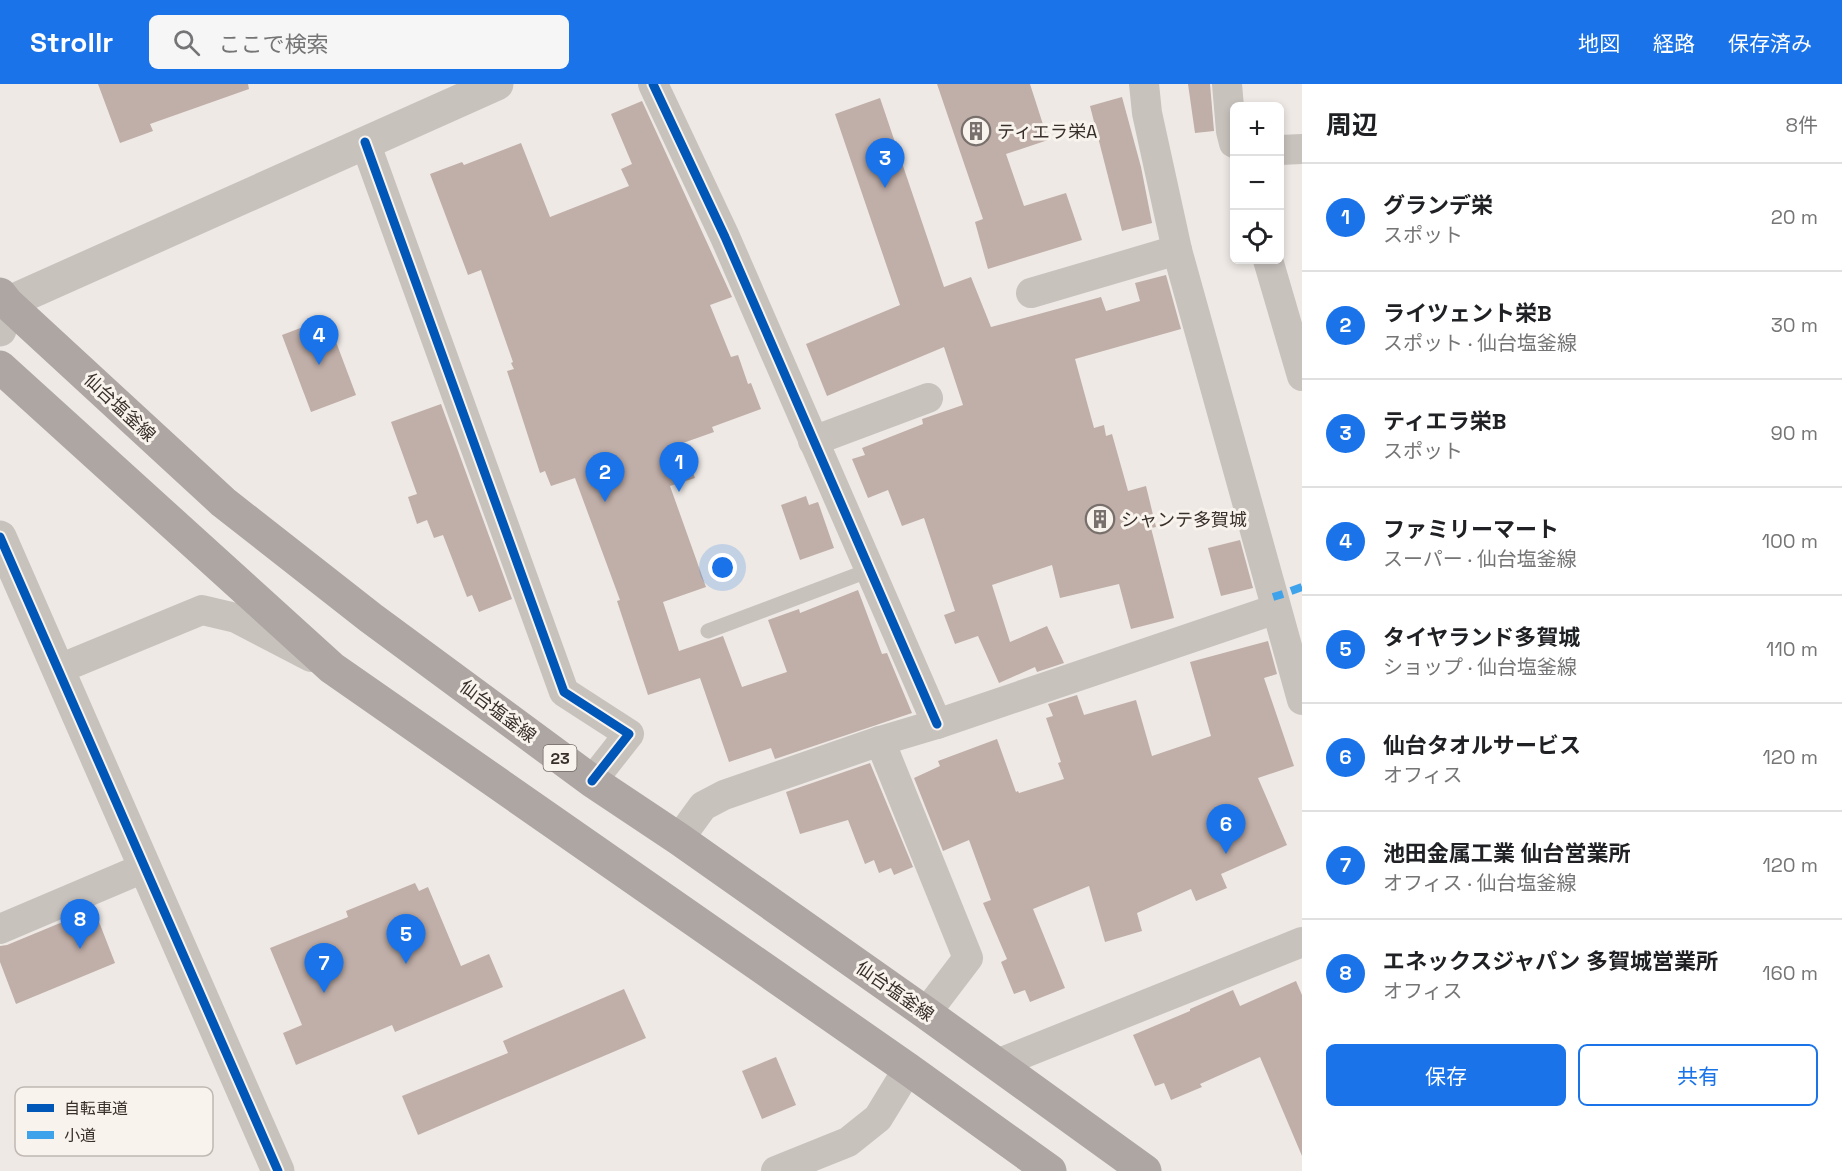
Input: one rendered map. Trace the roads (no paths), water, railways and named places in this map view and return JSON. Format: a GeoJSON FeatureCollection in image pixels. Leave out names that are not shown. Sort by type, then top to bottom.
{"type":"FeatureCollection","features":[{"type":"Feature","properties":{"kind":"main road","name":"仙台塩釜線"},"geometry":{"type":"LineString","coordinates":[[2,309],[223,502],[371,618],[592,781],[679,839],[926,1013],[1145,1171]]}},
{"type":"Feature","properties":{"kind":"main road"},"geometry":{"type":"LineString","coordinates":[[0,367],[332,669],[908,1069],[1050,1171]]}},
{"type":"Feature","properties":{"kind":"street"},"geometry":{"type":"LineString","coordinates":[[2,309],[496,84]]}},
{"type":"Feature","properties":{"kind":"street"},"geometry":{"type":"LineString","coordinates":[[653,84],[725,237],[936,724]]}},
{"type":"Feature","properties":{"kind":"street"},"geometry":{"type":"LineString","coordinates":[[1144,84],[1147,113],[1177,250],[1302,700]]}},
{"type":"Feature","properties":{"kind":"street"},"geometry":{"type":"LineString","coordinates":[[1227,84],[1230,119]]}},
{"type":"Feature","properties":{"kind":"street"},"geometry":{"type":"LineString","coordinates":[[365,142],[564,692],[629,734],[592,781]]}},
{"type":"Feature","properties":{"kind":"street"},"geometry":{"type":"LineString","coordinates":[[1284,150],[1302,149]]}},
{"type":"Feature","properties":{"kind":"street"},"geometry":{"type":"LineString","coordinates":[[1031,293],[1177,250]]}},
{"type":"Feature","properties":{"kind":"street"},"geometry":{"type":"LineString","coordinates":[[1269,264],[1302,376]]}},
{"type":"Feature","properties":{"kind":"street"},"geometry":{"type":"LineString","coordinates":[[813,441],[928,398]]}},
{"type":"Feature","properties":{"kind":"street"},"geometry":{"type":"LineString","coordinates":[[0,537],[60,669],[278,1171]]}},
{"type":"Feature","properties":{"kind":"street"},"geometry":{"type":"LineString","coordinates":[[679,839],[703,806],[724,795],[1276,609]]}},
{"type":"Feature","properties":{"kind":"street"},"geometry":{"type":"LineString","coordinates":[[60,669],[202,610],[236,618],[332,669]]}},
{"type":"Feature","properties":{"kind":"street"},"geometry":{"type":"LineString","coordinates":[[880,741],[968,958],[926,1013]]}},
{"type":"Feature","properties":{"kind":"street"},"geometry":{"type":"LineString","coordinates":[[0,929],[146,867]]}},
{"type":"Feature","properties":{"kind":"street"},"geometry":{"type":"LineString","coordinates":[[997,1064],[1302,942]]}},
{"type":"Feature","properties":{"kind":"street"},"geometry":{"type":"LineString","coordinates":[[776,1171],[848,1142],[878,1118],[908,1069]]}},
{"type":"Feature","properties":{"kind":"lane"},"geometry":{"type":"LineString","coordinates":[[708,630],[870,570]]}},
{"type":"Feature","properties":{"kind":"place","name":"ティエラ栄A"},"geometry":{"type":"Point","coordinates":[976,131]}},
{"type":"Feature","properties":{"kind":"place","name":"ティエラ栄B"},"geometry":{"type":"Point","coordinates":[885,188]}},
{"type":"Feature","properties":{"kind":"place","name":"ファミリーマート"},"geometry":{"type":"Point","coordinates":[319,365]}},
{"type":"Feature","properties":{"kind":"place","name":"グランデ栄"},"geometry":{"type":"Point","coordinates":[679,492]}},
{"type":"Feature","properties":{"kind":"place","name":"ライツェント栄B"},"geometry":{"type":"Point","coordinates":[605,502]}},
{"type":"Feature","properties":{"kind":"place","name":"シャンテ多賀城"},"geometry":{"type":"Point","coordinates":[1100,519]}},
{"type":"Feature","properties":{"kind":"place","name":"仙台タオルサービス"},"geometry":{"type":"Point","coordinates":[1226,854]}},
{"type":"Feature","properties":{"kind":"place","name":"エネックスジャパン 多賀城営業所"},"geometry":{"type":"Point","coordinates":[80,949]}},
{"type":"Feature","properties":{"kind":"place","name":"タイヤランド多賀城"},"geometry":{"type":"Point","coordinates":[406,964]}},
{"type":"Feature","properties":{"kind":"place","name":"池田金属工業 仙台営業所"},"geometry":{"type":"Point","coordinates":[324,993]}}]}
